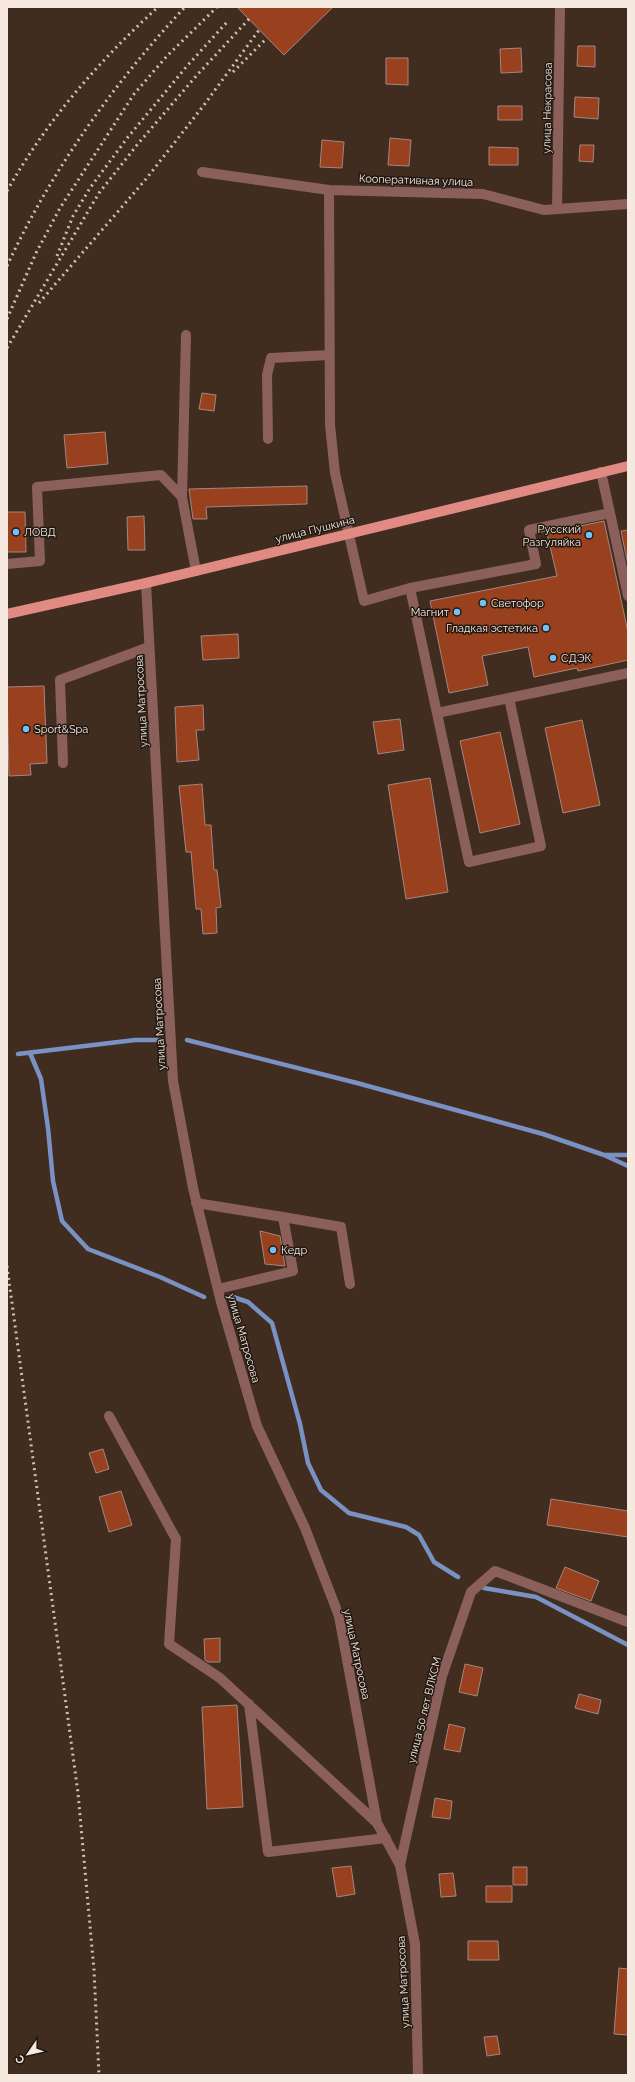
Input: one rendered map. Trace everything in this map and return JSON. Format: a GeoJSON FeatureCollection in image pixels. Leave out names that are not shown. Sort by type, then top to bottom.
{"type":"FeatureCollection","features":[{"type":"Feature","properties":{"kind":"main road","name":"улица Пушкина"},"geometry":{"type":"LineString","coordinates":[[7,614],[146,583],[628,466]]}},
{"type":"Feature","properties":{"kind":"street","name":"улица Некрасова"},"geometry":{"type":"LineString","coordinates":[[557,209],[560,7]]}},
{"type":"Feature","properties":{"kind":"street","name":"Кооперативная улица"},"geometry":{"type":"LineString","coordinates":[[202,172],[329,190],[484,194],[544,210],[628,204]]}},
{"type":"Feature","properties":{"kind":"street"},"geometry":{"type":"LineString","coordinates":[[329,190],[330,425],[335,473],[350,533],[364,601],[410,588],[536,564],[529,530],[610,513]]}},
{"type":"Feature","properties":{"kind":"street"},"geometry":{"type":"LineString","coordinates":[[186,335],[182,497],[196,571]]}},
{"type":"Feature","properties":{"kind":"street"},"geometry":{"type":"LineString","coordinates":[[268,439],[267,375],[271,358],[329,355]]}},
{"type":"Feature","properties":{"kind":"street"},"geometry":{"type":"LineString","coordinates":[[601,472],[628,596]]}},
{"type":"Feature","properties":{"kind":"street"},"geometry":{"type":"LineString","coordinates":[[7,564],[40,561],[38,487],[161,475],[182,497]]}},
{"type":"Feature","properties":{"kind":"street","name":"улица Матросова"},"geometry":{"type":"LineString","coordinates":[[146,583],[174,1081],[196,1203],[218,1289],[257,1426],[305,1528],[339,1616],[377,1823],[400,1865],[415,1944],[418,2075]]}},
{"type":"Feature","properties":{"kind":"street"},"geometry":{"type":"LineString","coordinates":[[410,588],[469,862],[541,846],[509,698]]}},
{"type":"Feature","properties":{"kind":"street"},"geometry":{"type":"LineString","coordinates":[[63,763],[60,680],[149,647]]}},
{"type":"Feature","properties":{"kind":"street"},"geometry":{"type":"LineString","coordinates":[[437,713],[628,673]]}},
{"type":"Feature","properties":{"kind":"street"},"geometry":{"type":"LineString","coordinates":[[196,1203],[341,1227],[350,1284]]}},
{"type":"Feature","properties":{"kind":"street"},"geometry":{"type":"LineString","coordinates":[[218,1289],[294,1271],[283,1217]]}},
{"type":"Feature","properties":{"kind":"street"},"geometry":{"type":"LineString","coordinates":[[109,1416],[176,1539],[169,1644],[220,1678],[377,1823]]}},
{"type":"Feature","properties":{"kind":"street","name":"улица 50 лет ВЛКСМ"},"geometry":{"type":"LineString","coordinates":[[400,1865],[442,1676],[471,1592],[495,1571],[628,1622]]}},
{"type":"Feature","properties":{"kind":"street"},"geometry":{"type":"LineString","coordinates":[[249,1704],[268,1852],[386,1838]]}},
{"type":"Feature","properties":{"kind":"building"},"geometry":{"type":"Polygon","coordinates":[[[237,7],[333,7],[284,55],[237,7]]]}},
{"type":"Feature","properties":{"kind":"building"},"geometry":{"type":"Polygon","coordinates":[[[578,46],[595,46],[595,67],[577,66],[578,46]]]}},
{"type":"Feature","properties":{"kind":"building"},"geometry":{"type":"Polygon","coordinates":[[[521,48],[522,72],[501,73],[500,49],[521,48]]]}},
{"type":"Feature","properties":{"kind":"building"},"geometry":{"type":"Polygon","coordinates":[[[386,58],[408,58],[408,85],[386,84],[386,58]]]}},
{"type":"Feature","properties":{"kind":"building"},"geometry":{"type":"Polygon","coordinates":[[[575,97],[599,98],[598,119],[574,117],[575,97]]]}},
{"type":"Feature","properties":{"kind":"building"},"geometry":{"type":"Polygon","coordinates":[[[498,106],[522,106],[522,120],[498,120],[498,106]]]}},
{"type":"Feature","properties":{"kind":"building"},"geometry":{"type":"Polygon","coordinates":[[[390,138],[411,140],[409,166],[388,165],[390,138]]]}},
{"type":"Feature","properties":{"kind":"building"},"geometry":{"type":"Polygon","coordinates":[[[322,140],[344,142],[342,168],[320,167],[322,140]]]}},
{"type":"Feature","properties":{"kind":"building"},"geometry":{"type":"Polygon","coordinates":[[[580,145],[594,145],[593,162],[579,161],[580,145]]]}},
{"type":"Feature","properties":{"kind":"building"},"geometry":{"type":"Polygon","coordinates":[[[489,147],[518,148],[518,165],[489,165],[489,147]]]}},
{"type":"Feature","properties":{"kind":"building"},"geometry":{"type":"Polygon","coordinates":[[[202,393],[216,395],[214,411],[199,409],[202,393]]]}},
{"type":"Feature","properties":{"kind":"building"},"geometry":{"type":"Polygon","coordinates":[[[105,432],[108,464],[67,468],[64,435],[105,432]]]}},
{"type":"Feature","properties":{"kind":"building"},"geometry":{"type":"Polygon","coordinates":[[[307,486],[307,504],[206,507],[207,519],[193,519],[189,489],[307,486]]]}},
{"type":"Feature","properties":{"kind":"building","name":"ЛОВД"},"geometry":{"type":"Polygon","coordinates":[[[7,512],[25,512],[26,552],[7,552],[7,512]]]}},
{"type":"Feature","properties":{"kind":"building"},"geometry":{"type":"Polygon","coordinates":[[[144,516],[145,550],[128,550],[127,517],[144,516]]]}},
{"type":"Feature","properties":{"kind":"building"},"geometry":{"type":"Polygon","coordinates":[[[604,521],[628,632],[628,660],[578,671],[577,668],[534,677],[528,647],[482,656],[488,685],[449,693],[430,601],[557,576],[547,533],[604,521]]]}},
{"type":"Feature","properties":{"kind":"building"},"geometry":{"type":"Polygon","coordinates":[[[628,530],[628,565],[621,531],[628,530]]]}},
{"type":"Feature","properties":{"kind":"building"},"geometry":{"type":"Polygon","coordinates":[[[238,634],[239,658],[203,660],[201,636],[238,634]]]}},
{"type":"Feature","properties":{"kind":"building"},"geometry":{"type":"Polygon","coordinates":[[[44,686],[47,763],[30,764],[31,775],[9,776],[7,687],[44,686]]]}},
{"type":"Feature","properties":{"kind":"building"},"geometry":{"type":"Polygon","coordinates":[[[203,705],[204,730],[196,730],[199,760],[177,762],[175,707],[203,705]]]}},
{"type":"Feature","properties":{"kind":"building"},"geometry":{"type":"Polygon","coordinates":[[[400,719],[404,750],[378,754],[373,722],[400,719]]]}},
{"type":"Feature","properties":{"kind":"building"},"geometry":{"type":"Polygon","coordinates":[[[582,720],[600,805],[563,813],[545,728],[582,720]]]}},
{"type":"Feature","properties":{"kind":"building"},"geometry":{"type":"Polygon","coordinates":[[[500,732],[520,824],[480,833],[460,741],[500,732]]]}},
{"type":"Feature","properties":{"kind":"building"},"geometry":{"type":"Polygon","coordinates":[[[430,778],[448,892],[406,899],[388,785],[430,778]]]}},
{"type":"Feature","properties":{"kind":"building"},"geometry":{"type":"Polygon","coordinates":[[[202,784],[205,825],[211,825],[214,870],[217,870],[221,907],[216,908],[217,933],[203,934],[201,909],[196,909],[191,852],[186,852],[179,786],[202,784]]]}},
{"type":"Feature","properties":{"kind":"building","name":"Кедр"},"geometry":{"type":"Polygon","coordinates":[[[260,1231],[280,1236],[285,1266],[265,1264],[260,1231]]]}},
{"type":"Feature","properties":{"kind":"building"},"geometry":{"type":"Polygon","coordinates":[[[103,1449],[109,1469],[96,1473],[89,1453],[103,1449]]]}},
{"type":"Feature","properties":{"kind":"building"},"geometry":{"type":"Polygon","coordinates":[[[121,1491],[132,1525],[109,1532],[99,1497],[121,1491]]]}},
{"type":"Feature","properties":{"kind":"building"},"geometry":{"type":"Polygon","coordinates":[[[551,1499],[628,1511],[628,1537],[547,1525],[551,1499]]]}},
{"type":"Feature","properties":{"kind":"building"},"geometry":{"type":"Polygon","coordinates":[[[565,1567],[599,1581],[591,1601],[556,1588],[565,1567]]]}},
{"type":"Feature","properties":{"kind":"building"},"geometry":{"type":"Polygon","coordinates":[[[220,1638],[220,1662],[208,1662],[205,1660],[204,1639],[220,1638]]]}},
{"type":"Feature","properties":{"kind":"building"},"geometry":{"type":"Polygon","coordinates":[[[465,1664],[483,1668],[477,1696],[459,1692],[465,1664]]]}},
{"type":"Feature","properties":{"kind":"building"},"geometry":{"type":"Polygon","coordinates":[[[579,1694],[601,1700],[598,1714],[575,1708],[579,1694]]]}},
{"type":"Feature","properties":{"kind":"building"},"geometry":{"type":"Polygon","coordinates":[[[237,1705],[243,1807],[207,1809],[202,1707],[237,1705]]]}},
{"type":"Feature","properties":{"kind":"building"},"geometry":{"type":"Polygon","coordinates":[[[449,1724],[465,1728],[460,1752],[444,1749],[449,1724]]]}},
{"type":"Feature","properties":{"kind":"building"},"geometry":{"type":"Polygon","coordinates":[[[435,1798],[452,1801],[450,1819],[432,1817],[435,1798]]]}},
{"type":"Feature","properties":{"kind":"building"},"geometry":{"type":"Polygon","coordinates":[[[351,1866],[355,1894],[337,1897],[332,1868],[351,1866]]]}},
{"type":"Feature","properties":{"kind":"building"},"geometry":{"type":"Polygon","coordinates":[[[513,1867],[527,1867],[527,1885],[513,1885],[513,1867]]]}},
{"type":"Feature","properties":{"kind":"building"},"geometry":{"type":"Polygon","coordinates":[[[453,1873],[456,1896],[441,1897],[439,1874],[453,1873]]]}},
{"type":"Feature","properties":{"kind":"building"},"geometry":{"type":"Polygon","coordinates":[[[486,1886],[512,1886],[512,1902],[486,1902],[486,1886]]]}},
{"type":"Feature","properties":{"kind":"building"},"geometry":{"type":"Polygon","coordinates":[[[468,1941],[498,1941],[499,1960],[468,1960],[468,1941]]]}},
{"type":"Feature","properties":{"kind":"building"},"geometry":{"type":"Polygon","coordinates":[[[619,1968],[628,1969],[628,2035],[614,2034],[619,1968]]]}},
{"type":"Feature","properties":{"kind":"building"},"geometry":{"type":"Polygon","coordinates":[[[497,2036],[500,2054],[487,2056],[484,2037],[497,2036]]]}},
{"type":"Feature","properties":{"kind":"waterway"},"geometry":{"type":"LineString","coordinates":[[18,1054],[135,1040],[158,1040]]}},
{"type":"Feature","properties":{"kind":"waterway"},"geometry":{"type":"LineString","coordinates":[[187,1040],[357,1083],[543,1134],[604,1155],[628,1155]]}},
{"type":"Feature","properties":{"kind":"waterway"},"geometry":{"type":"LineString","coordinates":[[30,1053],[41,1079],[48,1128],[53,1181],[62,1221],[88,1249],[160,1277],[204,1297]]}},
{"type":"Feature","properties":{"kind":"waterway"},"geometry":{"type":"LineString","coordinates":[[606,1156],[628,1166]]}},
{"type":"Feature","properties":{"kind":"waterway"},"geometry":{"type":"LineString","coordinates":[[233,1297],[248,1302],[272,1323],[300,1424],[308,1463],[321,1490],[349,1513],[406,1527],[419,1535],[434,1562],[458,1577]]}},
{"type":"Feature","properties":{"kind":"waterway"},"geometry":{"type":"LineString","coordinates":[[484,1588],[536,1597],[628,1645]]}},
{"type":"Feature","properties":{"kind":"railway"},"geometry":{"type":"LineString","coordinates":[[7,191],[39,140],[75,93],[115,49],[158,7]]}},
{"type":"Feature","properties":{"kind":"railway"},"geometry":{"type":"LineString","coordinates":[[7,266],[43,196],[86,130],[133,67],[158,36],[185,7]]}},
{"type":"Feature","properties":{"kind":"railway"},"geometry":{"type":"LineString","coordinates":[[7,319],[36,253],[60,208],[134,94],[167,56],[217,7]]}},
{"type":"Feature","properties":{"kind":"railway"},"geometry":{"type":"LineString","coordinates":[[7,348],[99,193],[137,145],[197,75],[249,19]]}},
{"type":"Feature","properties":{"kind":"railway"},"geometry":{"type":"LineString","coordinates":[[57,256],[73,216],[90,188],[128,137],[187,66],[228,21]]}},
{"type":"Feature","properties":{"kind":"railway"},"geometry":{"type":"LineString","coordinates":[[39,303],[146,179],[204,105],[259,30]]}},
{"type":"Feature","properties":{"kind":"railway"},"geometry":{"type":"LineString","coordinates":[[233,72],[267,38]]}},
{"type":"Feature","properties":{"kind":"railway"},"geometry":{"type":"LineString","coordinates":[[7,1266],[78,1793],[94,1970],[99,2075]]}},
{"type":"Feature","properties":{"kind":"place","name":"ЛОВД"},"geometry":{"type":"Point","coordinates":[16,532]}},
{"type":"Feature","properties":{"kind":"place","name":"Русский Разгуляйка"},"geometry":{"type":"Point","coordinates":[589,535]}},
{"type":"Feature","properties":{"kind":"place","name":"Светофор"},"geometry":{"type":"Point","coordinates":[483,603]}},
{"type":"Feature","properties":{"kind":"place","name":"Магнит"},"geometry":{"type":"Point","coordinates":[457,612]}},
{"type":"Feature","properties":{"kind":"place","name":"Гладкая эстетика"},"geometry":{"type":"Point","coordinates":[546,628]}},
{"type":"Feature","properties":{"kind":"place","name":"СДЭК"},"geometry":{"type":"Point","coordinates":[553,658]}},
{"type":"Feature","properties":{"kind":"place","name":"Sport&Spa"},"geometry":{"type":"Point","coordinates":[26,729]}},
{"type":"Feature","properties":{"kind":"place","name":"Кедр"},"geometry":{"type":"Point","coordinates":[273,1250]}}]}
